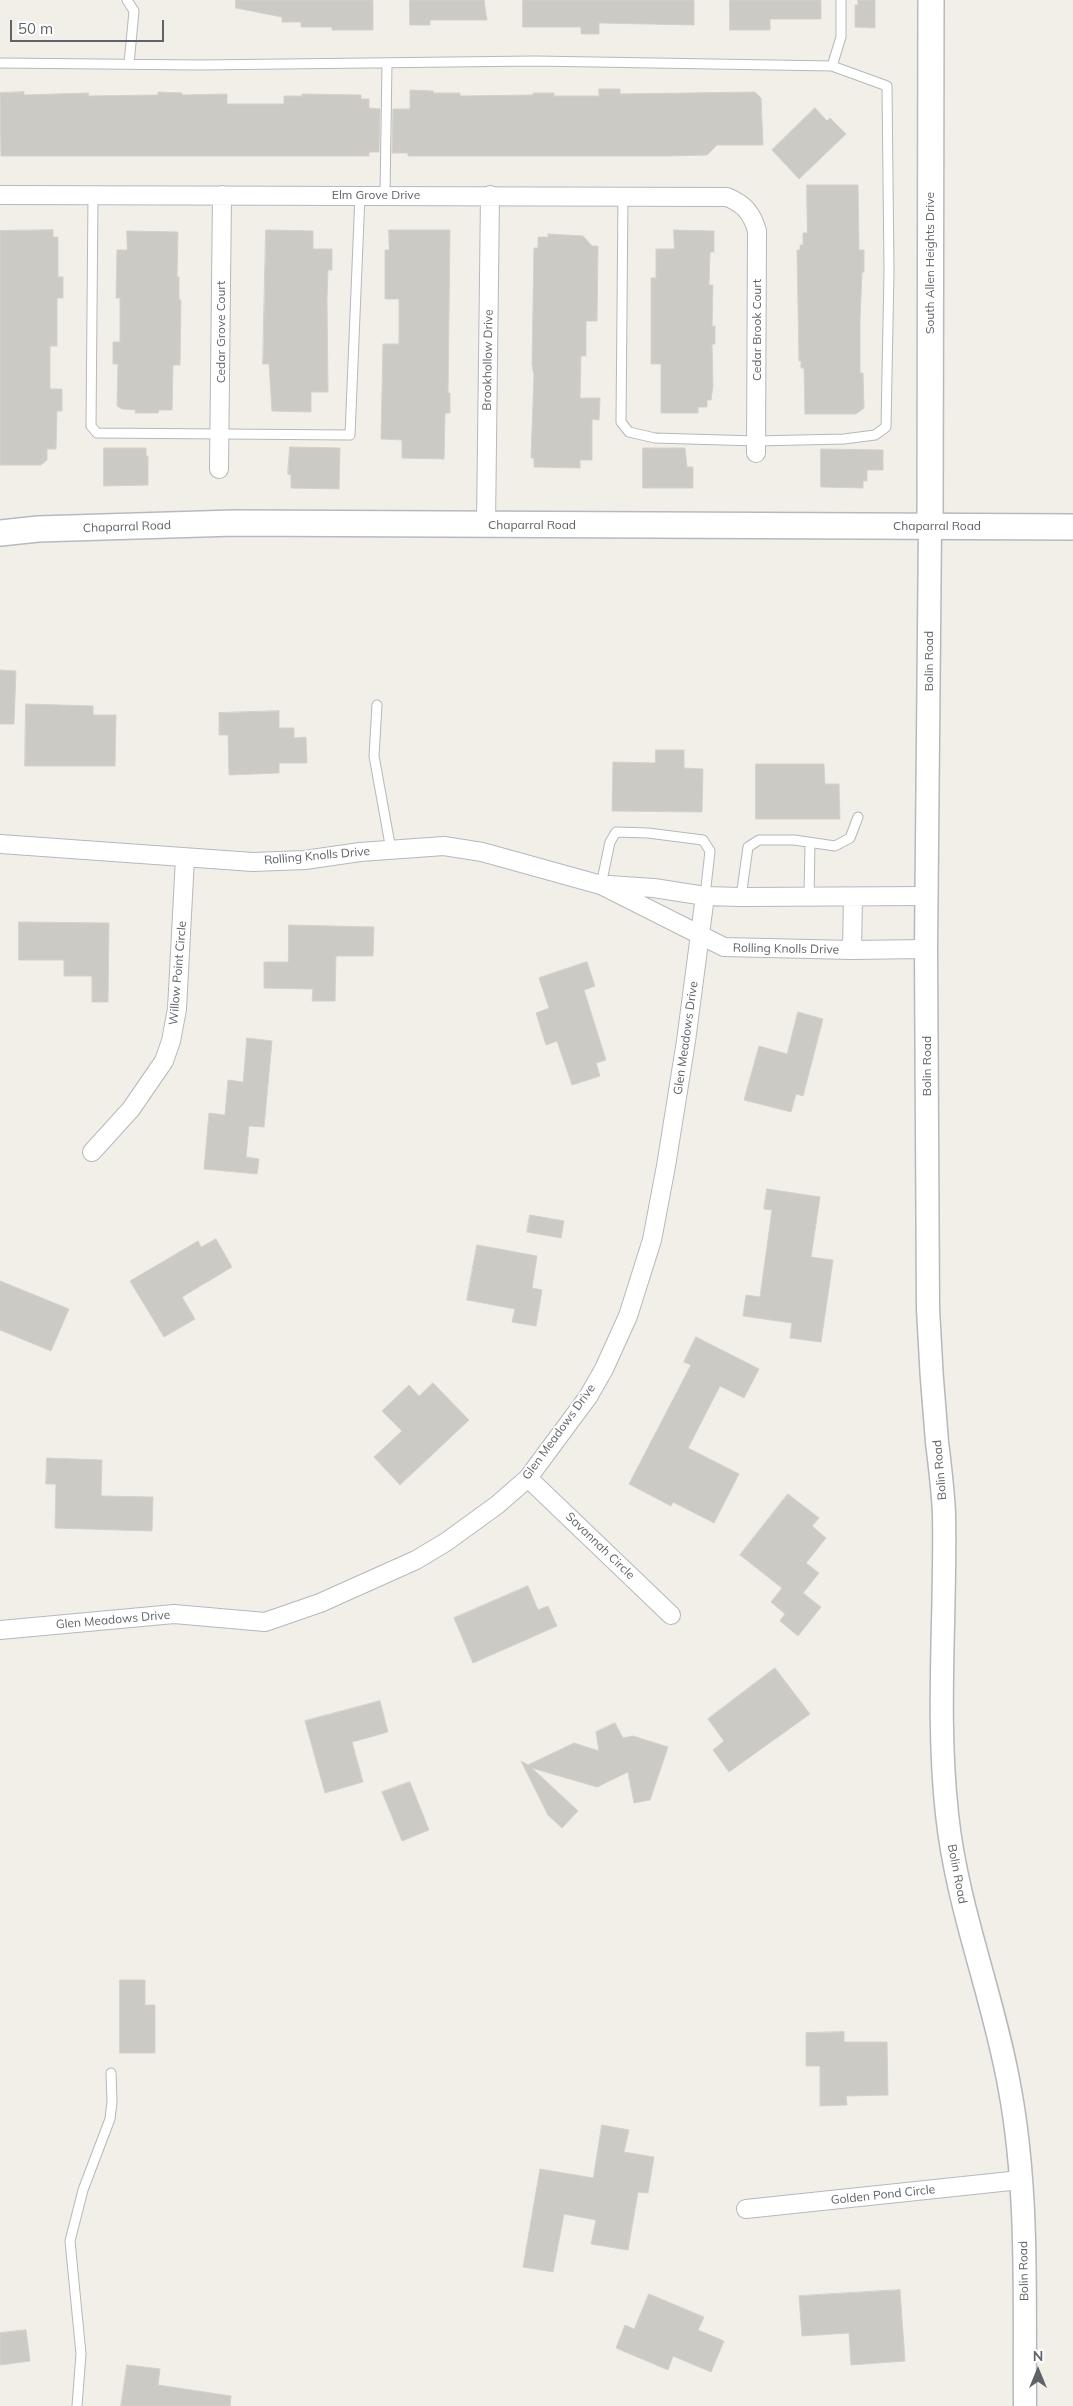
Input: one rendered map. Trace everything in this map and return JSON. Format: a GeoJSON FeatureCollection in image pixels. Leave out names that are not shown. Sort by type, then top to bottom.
{"type":"FeatureCollection","features":[{"type":"Feature","properties":{"kind":"main road","name":"South Allen Heights Drive"},"geometry":{"type":"LineString","coordinates":[[930,526],[931,0]]}},
{"type":"Feature","properties":{"kind":"main road","name":"Chaparral Road"},"geometry":{"type":"LineString","coordinates":[[0,533],[38,529],[234,523],[1070,528]]}},
{"type":"Feature","properties":{"kind":"street","name":"Elm Grove Drive"},"geometry":{"type":"LineString","coordinates":[[0,195],[721,196],[738,201],[747,209]]}},
{"type":"Feature","properties":{"kind":"street","name":"Cedar Grove Court"},"geometry":{"type":"LineString","coordinates":[[219,468],[222,195]]}},
{"type":"Feature","properties":{"kind":"street","name":"Brookhollow Drive"},"geometry":{"type":"LineString","coordinates":[[486,525],[490,195]]}},
{"type":"Feature","properties":{"kind":"street","name":"Cedar Brook Court"},"geometry":{"type":"LineString","coordinates":[[747,209],[754,219],[757,231],[756,447]]}},
{"type":"Feature","properties":{"kind":"street","name":"Bolin Road"},"geometry":{"type":"LineString","coordinates":[[930,526],[926,949],[928,1309],[930,1358],[944,1517],[940,1688],[943,1776],[947,1816],[960,1893],[1010,2087],[1024,2228],[1025,2406]]}},
{"type":"Feature","properties":{"kind":"street","name":"Rolling Knolls Drive"},"geometry":{"type":"LineString","coordinates":[[0,844],[253,862],[305,860],[444,846],[482,852],[601,885],[724,947],[852,950],[926,949]]}},
{"type":"Feature","properties":{"kind":"street","name":"Willow Point Circle"},"geometry":{"type":"LineString","coordinates":[[92,1152],[131,1109],[164,1061],[171,1041],[177,1009],[186,858]]}},
{"type":"Feature","properties":{"kind":"street","name":"Rolling Knolls Drive"},"geometry":{"type":"LineString","coordinates":[[601,885],[654,888],[705,896],[927,896]]}},
{"type":"Feature","properties":{"kind":"street","name":"Glen Meadows Drive"},"geometry":{"type":"LineString","coordinates":[[0,1630],[174,1614],[266,1622],[320,1603],[416,1560],[446,1542],[528,1478],[588,1396],[604,1369],[628,1316],[652,1240],[666,1166],[705,896]]}},
{"type":"Feature","properties":{"kind":"street"},"geometry":{"type":"LineString","coordinates":[[852,950],[854,897]]}},
{"type":"Feature","properties":{"kind":"street","name":"Savannah Circle"},"geometry":{"type":"LineString","coordinates":[[528,1478],[671,1615]]}},
{"type":"Feature","properties":{"kind":"street","name":"Golden Pond Circle"},"geometry":{"type":"LineString","coordinates":[[746,2209],[1020,2180]]}},
{"type":"Feature","properties":{"kind":"lane"},"geometry":{"type":"LineString","coordinates":[[127,0],[134,11],[129,64]]}},
{"type":"Feature","properties":{"kind":"lane"},"geometry":{"type":"LineString","coordinates":[[832,66],[841,37],[841,0]]}},
{"type":"Feature","properties":{"kind":"lane"},"geometry":{"type":"LineString","coordinates":[[0,63],[535,61],[832,66],[887,86],[889,271],[886,426],[875,435],[756,447],[655,438],[629,432],[621,422],[623,195]]}},
{"type":"Feature","properties":{"kind":"lane"},"geometry":{"type":"LineString","coordinates":[[385,195],[387,63]]}},
{"type":"Feature","properties":{"kind":"lane"},"geometry":{"type":"LineString","coordinates":[[93,195],[91,426],[97,433],[220,435],[350,435],[360,195]]}},
{"type":"Feature","properties":{"kind":"lane"},"geometry":{"type":"LineString","coordinates":[[376,705],[374,756],[392,850]]}},
{"type":"Feature","properties":{"kind":"lane"},"geometry":{"type":"LineString","coordinates":[[741,897],[748,848],[759,840],[835,846],[850,838],[858,817]]}},
{"type":"Feature","properties":{"kind":"lane"},"geometry":{"type":"LineString","coordinates":[[601,885],[610,842],[616,832],[648,833],[703,840],[710,850],[705,896]]}},
{"type":"Feature","properties":{"kind":"lane"},"geometry":{"type":"LineString","coordinates":[[809,897],[810,843]]}},
{"type":"Feature","properties":{"kind":"lane"},"geometry":{"type":"LineString","coordinates":[[77,2406],[81,2354],[70,2241],[83,2190],[110,2119],[112,2102],[111,2073]]}},
{"type":"Feature","properties":{"kind":"building"},"geometry":{"type":"Polygon","coordinates":[[[236,0],[373,0],[373,30],[332,30],[332,27],[301,27],[301,22],[282,22],[282,17],[236,8],[236,0]]]}},
{"type":"Feature","properties":{"kind":"building"},"geometry":{"type":"Polygon","coordinates":[[[410,0],[484,0],[487,20],[430,20],[430,25],[410,25],[410,0]]]}},
{"type":"Feature","properties":{"kind":"building"},"geometry":{"type":"Polygon","coordinates":[[[523,0],[694,0],[694,25],[599,23],[599,34],[581,34],[581,27],[523,27],[523,0]]]}},
{"type":"Feature","properties":{"kind":"building"},"geometry":{"type":"Polygon","coordinates":[[[730,0],[821,0],[821,19],[770,19],[770,30],[730,30],[730,0]]]}},
{"type":"Feature","properties":{"kind":"building"},"geometry":{"type":"Polygon","coordinates":[[[858,0],[875,0],[875,28],[855,27],[855,5],[858,5],[858,0]]]}},
{"type":"Feature","properties":{"kind":"building"},"geometry":{"type":"Polygon","coordinates":[[[599,89],[620,89],[620,94],[755,92],[761,98],[763,145],[717,145],[707,155],[667,156],[408,156],[408,153],[392,153],[393,109],[410,109],[410,90],[433,91],[433,93],[460,93],[460,96],[554,93],[554,96],[599,96],[599,89]]]}},
{"type":"Feature","properties":{"kind":"building"},"geometry":{"type":"Polygon","coordinates":[[[24,92],[24,95],[89,93],[88,96],[158,95],[158,92],[182,93],[182,95],[227,94],[227,104],[284,104],[284,96],[302,96],[302,94],[361,95],[361,99],[369,99],[369,108],[380,109],[379,152],[369,152],[369,156],[1,156],[0,93],[24,92]]]}},
{"type":"Feature","properties":{"kind":"building"},"geometry":{"type":"Polygon","coordinates":[[[815,108],[827,121],[830,118],[846,134],[799,179],[772,150],[815,108]]]}},
{"type":"Feature","properties":{"kind":"building"},"geometry":{"type":"Polygon","coordinates":[[[807,185],[858,185],[859,250],[864,250],[860,320],[860,373],[863,373],[864,408],[856,414],[805,414],[804,368],[801,368],[801,361],[799,361],[797,250],[800,250],[800,245],[803,245],[803,233],[807,233],[807,185]]]}},
{"type":"Feature","properties":{"kind":"building"},"geometry":{"type":"Polygon","coordinates":[[[53,230],[53,237],[58,237],[58,277],[63,277],[63,298],[57,298],[57,346],[50,346],[50,389],[62,389],[62,411],[57,411],[56,449],[47,449],[47,460],[41,465],[0,465],[0,231],[53,230]]]}},
{"type":"Feature","properties":{"kind":"building"},"geometry":{"type":"Polygon","coordinates":[[[266,230],[313,231],[313,249],[332,249],[332,270],[328,270],[327,299],[328,392],[311,392],[311,412],[272,411],[269,364],[263,364],[266,230]]]}},
{"type":"Feature","properties":{"kind":"building"},"geometry":{"type":"Polygon","coordinates":[[[389,230],[450,230],[448,393],[450,393],[450,413],[445,413],[444,459],[402,458],[402,440],[381,439],[383,344],[399,344],[399,299],[385,299],[385,250],[389,250],[389,230]]]}},
{"type":"Feature","properties":{"kind":"building"},"geometry":{"type":"Polygon","coordinates":[[[674,230],[714,231],[714,252],[710,252],[709,285],[713,285],[712,326],[715,326],[715,344],[712,344],[713,386],[711,400],[707,400],[707,407],[698,407],[698,413],[661,413],[661,364],[651,364],[651,278],[656,278],[656,249],[674,249],[674,230]]]}},
{"type":"Feature","properties":{"kind":"building"},"geometry":{"type":"Polygon","coordinates":[[[127,231],[178,232],[177,277],[179,277],[179,300],[181,300],[180,365],[173,365],[172,410],[159,410],[158,413],[135,413],[136,410],[122,409],[117,406],[118,364],[113,364],[113,342],[120,342],[120,298],[116,298],[117,250],[127,250],[127,231]]]}},
{"type":"Feature","properties":{"kind":"building"},"geometry":{"type":"Polygon","coordinates":[[[548,234],[583,236],[592,246],[598,246],[597,321],[586,321],[586,356],[581,356],[580,398],[600,398],[599,420],[592,419],[592,460],[580,460],[580,468],[534,467],[534,458],[531,458],[534,375],[532,365],[534,248],[538,248],[538,237],[548,237],[548,234]]]}},
{"type":"Feature","properties":{"kind":"building"},"geometry":{"type":"Polygon","coordinates":[[[290,447],[340,448],[339,489],[291,488],[291,475],[288,474],[290,447]]]}},
{"type":"Feature","properties":{"kind":"building"},"geometry":{"type":"Polygon","coordinates":[[[104,448],[146,448],[146,456],[148,456],[148,485],[104,486],[104,448]]]}},
{"type":"Feature","properties":{"kind":"building"},"geometry":{"type":"Polygon","coordinates":[[[643,448],[685,448],[687,467],[693,467],[693,488],[643,488],[643,448]]]}},
{"type":"Feature","properties":{"kind":"building"},"geometry":{"type":"Polygon","coordinates":[[[821,449],[883,450],[883,470],[867,470],[867,481],[863,481],[863,488],[821,487],[821,449]]]}},
{"type":"Feature","properties":{"kind":"building"},"geometry":{"type":"Polygon","coordinates":[[[0,670],[16,671],[14,724],[0,724],[0,670]]]}},
{"type":"Feature","properties":{"kind":"building"},"geometry":{"type":"Polygon","coordinates":[[[26,704],[93,706],[93,715],[116,715],[115,766],[25,766],[26,704]]]}},
{"type":"Feature","properties":{"kind":"building"},"geometry":{"type":"Polygon","coordinates":[[[279,711],[279,728],[294,728],[294,738],[306,737],[307,763],[279,763],[279,773],[229,775],[228,735],[219,735],[219,713],[279,711]]]}},
{"type":"Feature","properties":{"kind":"building"},"geometry":{"type":"Polygon","coordinates":[[[656,750],[684,750],[684,768],[703,769],[702,812],[612,811],[613,762],[655,763],[656,750]]]}},
{"type":"Feature","properties":{"kind":"building"},"geometry":{"type":"Polygon","coordinates":[[[756,764],[824,764],[825,784],[839,784],[840,819],[756,819],[756,764]]]}},
{"type":"Feature","properties":{"kind":"building"},"geometry":{"type":"Polygon","coordinates":[[[19,922],[109,923],[108,1002],[92,1002],[92,976],[64,976],[64,960],[19,960],[19,922]]]}},
{"type":"Feature","properties":{"kind":"building"},"geometry":{"type":"Polygon","coordinates":[[[289,925],[374,927],[373,956],[336,956],[335,1001],[312,1001],[313,989],[264,988],[264,962],[288,962],[289,925]]]}},
{"type":"Feature","properties":{"kind":"building"},"geometry":{"type":"Polygon","coordinates":[[[587,962],[595,986],[584,990],[606,1060],[596,1063],[600,1076],[572,1085],[557,1041],[546,1045],[536,1013],[549,1008],[539,978],[587,962]]]}},
{"type":"Feature","properties":{"kind":"building"},"geometry":{"type":"Polygon","coordinates":[[[798,1012],[823,1019],[803,1096],[796,1094],[791,1112],[744,1100],[759,1046],[787,1054],[798,1012]]]}},
{"type":"Feature","properties":{"kind":"building"},"geometry":{"type":"Polygon","coordinates":[[[247,1038],[272,1041],[264,1127],[249,1126],[246,1157],[259,1159],[257,1174],[204,1169],[209,1113],[225,1115],[228,1080],[243,1082],[247,1038]]]}},
{"type":"Feature","properties":{"kind":"building"},"geometry":{"type":"Polygon","coordinates":[[[767,1189],[820,1197],[811,1257],[833,1260],[821,1342],[790,1338],[792,1323],[743,1316],[746,1295],[760,1297],[772,1210],[764,1209],[767,1189]]]}},
{"type":"Feature","properties":{"kind":"building"},"geometry":{"type":"Polygon","coordinates":[[[530,1215],[564,1221],[561,1238],[527,1232],[530,1215]]]}},
{"type":"Feature","properties":{"kind":"building"},"geometry":{"type":"Polygon","coordinates":[[[216,1239],[232,1267],[182,1297],[195,1319],[164,1337],[130,1281],[198,1241],[201,1247],[216,1239]]]}},
{"type":"Feature","properties":{"kind":"building"},"geometry":{"type":"Polygon","coordinates":[[[477,1245],[537,1256],[532,1288],[542,1290],[536,1326],[512,1322],[515,1309],[467,1300],[477,1245]]]}},
{"type":"Feature","properties":{"kind":"building"},"geometry":{"type":"Polygon","coordinates":[[[0,1281],[69,1309],[51,1351],[0,1330],[0,1281]]]}},
{"type":"Feature","properties":{"kind":"building"},"geometry":{"type":"Polygon","coordinates":[[[696,1337],[759,1369],[744,1398],[720,1386],[688,1448],[739,1474],[714,1523],[673,1502],[671,1506],[629,1484],[691,1365],[684,1362],[696,1337]]]}},
{"type":"Feature","properties":{"kind":"building"},"geometry":{"type":"Polygon","coordinates":[[[433,1383],[469,1420],[400,1485],[374,1457],[402,1431],[382,1411],[409,1385],[419,1396],[433,1383]]]}},
{"type":"Feature","properties":{"kind":"building"},"geometry":{"type":"Polygon","coordinates":[[[47,1458],[102,1460],[101,1496],[153,1497],[152,1531],[55,1528],[56,1484],[46,1484],[47,1458]]]}},
{"type":"Feature","properties":{"kind":"building"},"geometry":{"type":"Polygon","coordinates":[[[788,1494],[819,1518],[812,1526],[826,1538],[806,1563],[819,1573],[803,1593],[821,1607],[798,1636],[780,1621],[785,1614],[771,1602],[782,1588],[740,1555],[788,1494]]]}},
{"type":"Feature","properties":{"kind":"building"},"geometry":{"type":"Polygon","coordinates":[[[528,1586],[538,1610],[548,1606],[557,1626],[473,1663],[454,1618],[528,1586]]]}},
{"type":"Feature","properties":{"kind":"building"},"geometry":{"type":"Polygon","coordinates":[[[775,1668],[810,1714],[729,1772],[713,1750],[724,1741],[708,1719],[775,1668]]]}},
{"type":"Feature","properties":{"kind":"building"},"geometry":{"type":"Polygon","coordinates":[[[380,1701],[388,1732],[352,1742],[363,1782],[325,1793],[305,1721],[380,1701]]]}},
{"type":"Feature","properties":{"kind":"building"},"geometry":{"type":"Polygon","coordinates":[[[615,1723],[623,1738],[633,1736],[668,1747],[650,1800],[634,1803],[628,1772],[597,1787],[532,1768],[578,1811],[562,1828],[548,1815],[521,1761],[528,1765],[574,1743],[599,1751],[596,1732],[615,1723]]]}},
{"type":"Feature","properties":{"kind":"building"},"geometry":{"type":"Polygon","coordinates":[[[410,1782],[429,1830],[402,1841],[382,1792],[410,1782]]]}},
{"type":"Feature","properties":{"kind":"building"},"geometry":{"type":"Polygon","coordinates":[[[120,1980],[145,1980],[145,2005],[155,2005],[155,2053],[120,2053],[120,1980]]]}},
{"type":"Feature","properties":{"kind":"building"},"geometry":{"type":"Polygon","coordinates":[[[844,2032],[844,2042],[887,2042],[888,2095],[846,2096],[847,2105],[820,2106],[820,2066],[806,2066],[806,2033],[844,2032]]]}},
{"type":"Feature","properties":{"kind":"building"},"geometry":{"type":"Polygon","coordinates":[[[602,2125],[629,2130],[624,2152],[654,2157],[648,2193],[638,2192],[628,2250],[591,2244],[596,2220],[564,2214],[553,2272],[523,2267],[540,2169],[593,2178],[602,2125]]]}},
{"type":"Feature","properties":{"kind":"building"},"geometry":{"type":"Polygon","coordinates":[[[900,2290],[905,2361],[851,2365],[849,2333],[802,2336],[799,2296],[900,2290]]]}},
{"type":"Feature","properties":{"kind":"building"},"geometry":{"type":"Polygon","coordinates":[[[649,2294],[704,2317],[698,2330],[724,2341],[711,2372],[673,2356],[668,2370],[616,2348],[625,2325],[634,2329],[649,2294]]]}},
{"type":"Feature","properties":{"kind":"building"},"geometry":{"type":"Polygon","coordinates":[[[26,2330],[30,2361],[0,2365],[0,2333],[26,2330]]]}},
{"type":"Feature","properties":{"kind":"building"},"geometry":{"type":"Polygon","coordinates":[[[127,2365],[160,2369],[158,2385],[231,2396],[230,2406],[121,2406],[127,2365]]]}}]}
